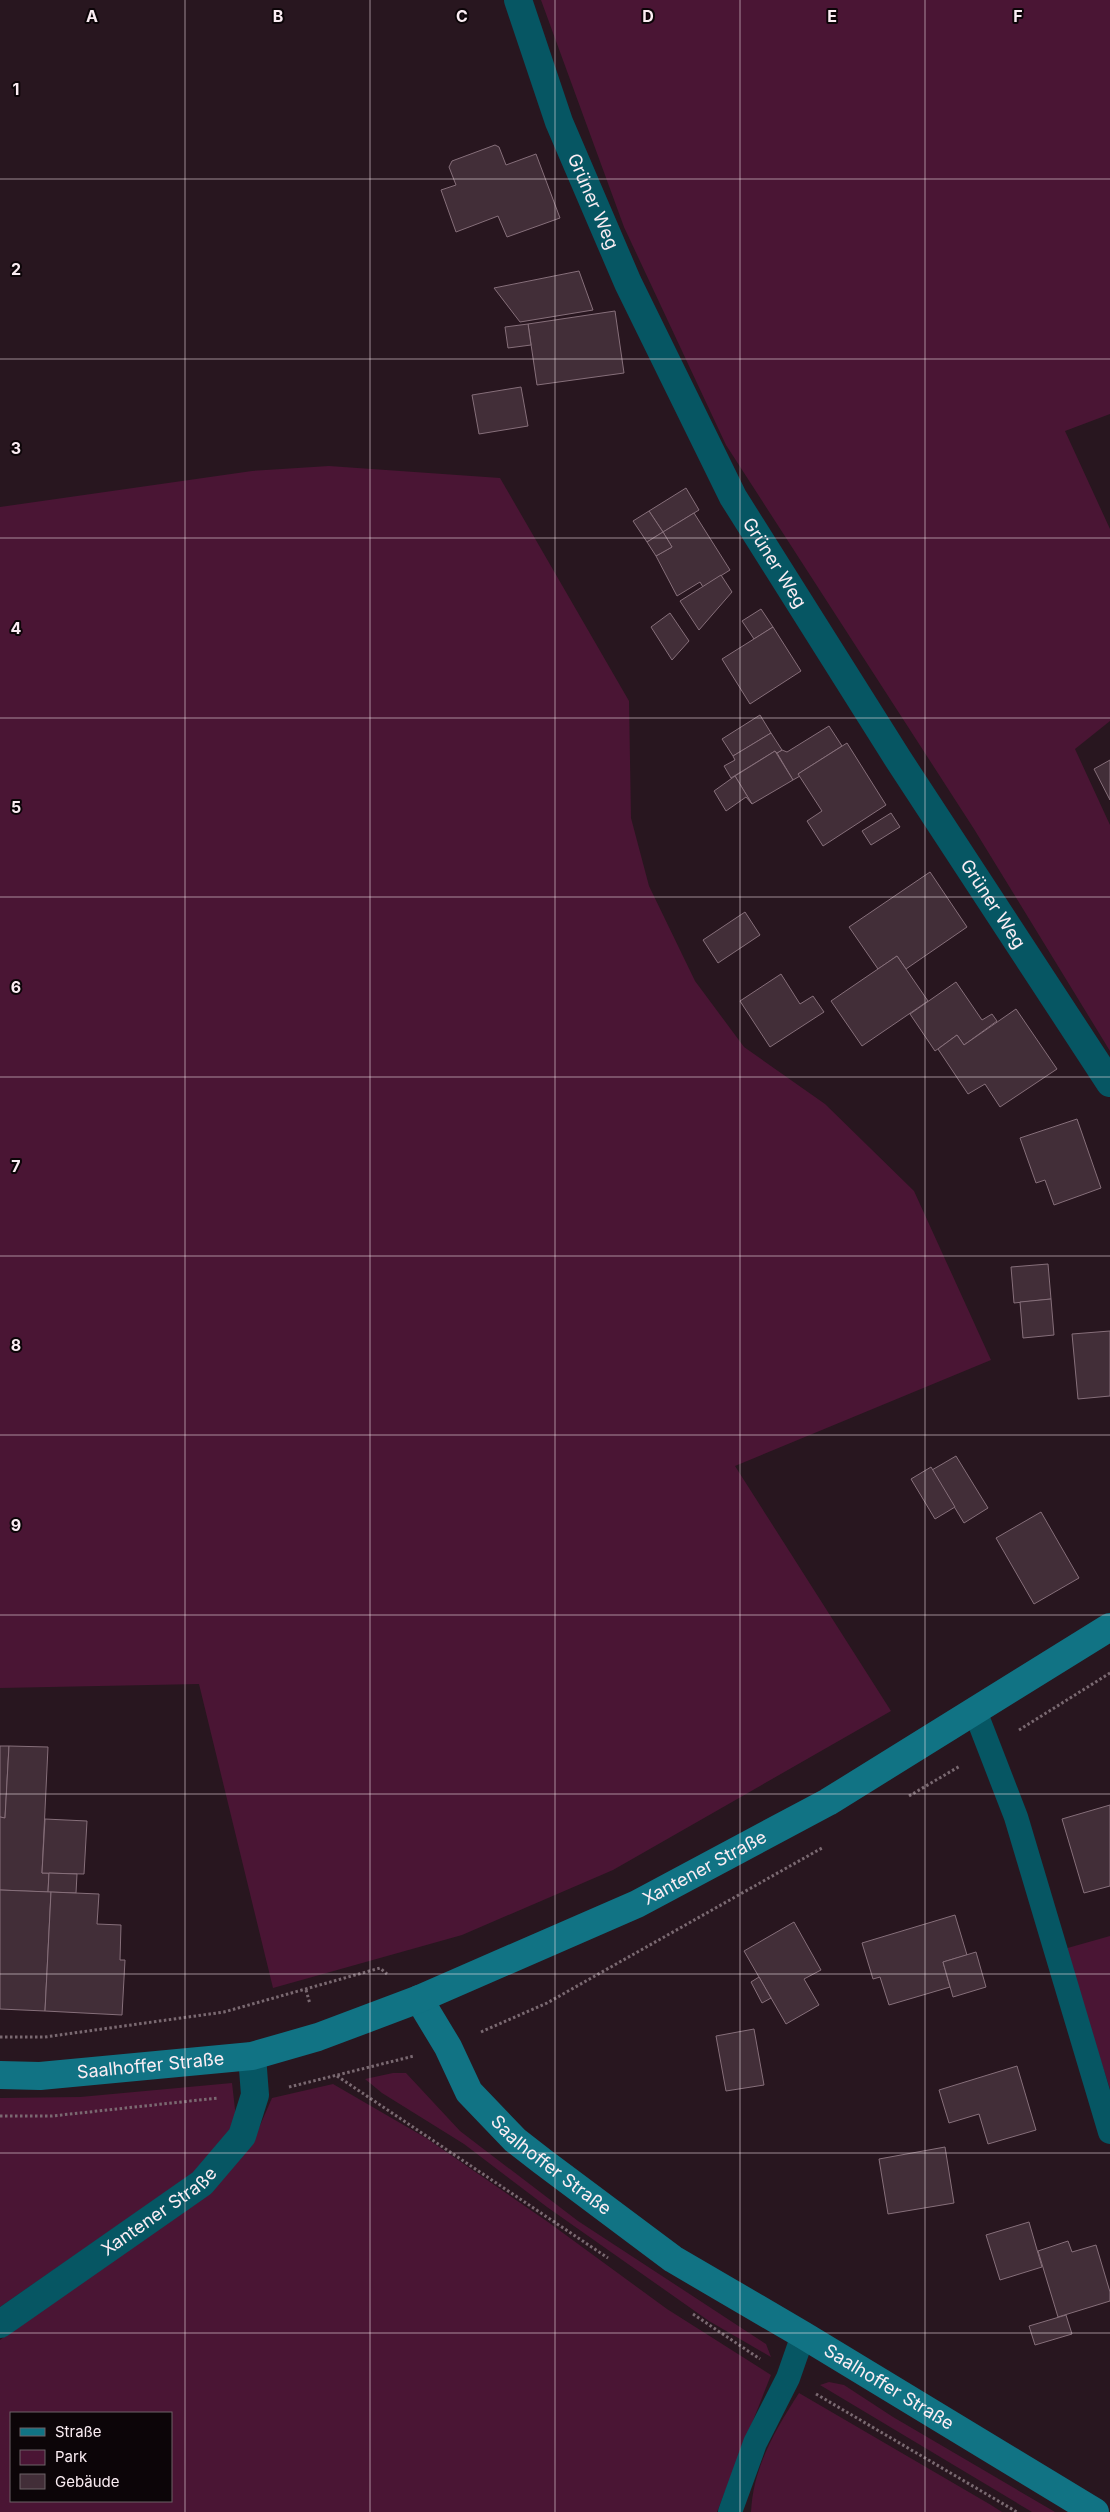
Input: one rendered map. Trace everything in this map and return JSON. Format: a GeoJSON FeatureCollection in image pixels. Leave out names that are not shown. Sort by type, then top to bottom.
{"type":"FeatureCollection","features":[{"type":"Feature","properties":{"kind":"main road","name":"Xantener Straße"},"geometry":{"type":"LineString","coordinates":[[419,1999],[637,1904],[828,1802],[1110,1627]]}},
{"type":"Feature","properties":{"kind":"main road","name":"Saalhoffer Straße"},"geometry":{"type":"LineString","coordinates":[[0,2076],[40,2076],[252,2056],[318,2037],[419,1999],[448,2047],[469,2092],[515,2140],[673,2259],[803,2335],[1095,2512]]}},
{"type":"Feature","properties":{"kind":"street","name":"Grüner Weg"},"geometry":{"type":"LineString","coordinates":[[518,0],[559,122],[624,274],[733,497],[898,759],[1110,1083]]}},
{"type":"Feature","properties":{"kind":"street","name":"Xantener Straße"},"geometry":{"type":"LineString","coordinates":[[0,2324],[202,2183],[242,2136],[255,2095],[252,2056]]}},
{"type":"Feature","properties":{"kind":"lane"},"geometry":{"type":"LineString","coordinates":[[975,1711],[1016,1817],[1110,2132]]}},
{"type":"Feature","properties":{"kind":"lane"},"geometry":{"type":"LineString","coordinates":[[730,2512],[755,2443],[788,2378],[803,2335]]}},
{"type":"Feature","properties":{"kind":"path"},"geometry":{"type":"LineString","coordinates":[[0,2037],[45,2037],[224,2012],[380,1968],[419,1999]]}},
{"type":"Feature","properties":{"kind":"green space"},"geometry":{"type":"Polygon","coordinates":[[[541,0],[1110,0],[1110,414],[1065,431],[1110,529],[1110,721],[1075,749],[1110,825],[1110,1051],[974,829],[726,445],[624,227],[541,0]]]}},
{"type":"Feature","properties":{"kind":"green space"},"geometry":{"type":"Polygon","coordinates":[[[329,466],[500,478],[629,701],[631,818],[649,886],[695,981],[744,1047],[825,1104],[914,1191],[991,1360],[735,1466],[891,1711],[613,1870],[462,1935],[273,1988],[199,1684],[0,1688],[0,507],[252,471],[329,466]]]}},
{"type":"Feature","properties":{"kind":"green space"},"geometry":{"type":"Polygon","coordinates":[[[1110,1936],[1110,2089],[1064,1949],[1110,1936]]]}},
{"type":"Feature","properties":{"kind":"green space"},"geometry":{"type":"Polygon","coordinates":[[[393,2073],[406,2073],[460,2131],[578,2221],[766,2344],[771,2357],[709,2321],[547,2207],[464,2144],[382,2093],[365,2079],[393,2073]]]}},
{"type":"Feature","properties":{"kind":"green space"},"geometry":{"type":"Polygon","coordinates":[[[232,2083],[236,2118],[227,2139],[205,2165],[0,2307],[0,2098],[80,2097],[232,2083]]]}},
{"type":"Feature","properties":{"kind":"green space"},"geometry":{"type":"Polygon","coordinates":[[[333,2084],[426,2138],[548,2222],[667,2309],[771,2375],[717,2512],[0,2512],[0,2340],[67,2291],[251,2146],[272,2098],[333,2084]]]}},
{"type":"Feature","properties":{"kind":"green space"},"geometry":{"type":"Polygon","coordinates":[[[829,2382],[844,2385],[893,2417],[1055,2512],[1032,2512],[820,2385],[829,2382]]]}},
{"type":"Feature","properties":{"kind":"green space"},"geometry":{"type":"Polygon","coordinates":[[[799,2393],[1002,2512],[751,2512],[756,2480],[767,2450],[799,2393]]]}},
{"type":"Feature","properties":{"kind":"building"},"geometry":{"type":"Polygon","coordinates":[[[495,145],[499,147],[506,165],[536,154],[560,218],[507,237],[498,216],[456,232],[441,190],[456,185],[449,167],[452,161],[495,145]]]}},
{"type":"Feature","properties":{"kind":"building"},"geometry":{"type":"Polygon","coordinates":[[[579,271],[593,310],[520,322],[494,288],[579,271]]]}},
{"type":"Feature","properties":{"kind":"building"},"geometry":{"type":"Polygon","coordinates":[[[615,311],[624,373],[537,385],[528,324],[615,311]]]}},
{"type":"Feature","properties":{"kind":"building"},"geometry":{"type":"Polygon","coordinates":[[[528,324],[531,345],[508,348],[505,327],[528,324]]]}},
{"type":"Feature","properties":{"kind":"building"},"geometry":{"type":"Polygon","coordinates":[[[521,387],[528,426],[479,434],[472,395],[521,387]]]}},
{"type":"Feature","properties":{"kind":"building"},"geometry":{"type":"Polygon","coordinates":[[[686,488],[699,510],[663,532],[649,511],[686,488]]]}},
{"type":"Feature","properties":{"kind":"building"},"geometry":{"type":"Polygon","coordinates":[[[649,511],[663,532],[647,542],[633,521],[649,511]]]}},
{"type":"Feature","properties":{"kind":"building"},"geometry":{"type":"Polygon","coordinates":[[[694,513],[730,570],[703,587],[700,582],[677,596],[656,556],[672,547],[663,532],[694,513]]]}},
{"type":"Feature","properties":{"kind":"building"},"geometry":{"type":"Polygon","coordinates":[[[663,532],[672,547],[656,556],[647,542],[663,532]]]}},
{"type":"Feature","properties":{"kind":"building"},"geometry":{"type":"Polygon","coordinates":[[[721,575],[732,592],[699,630],[680,601],[721,575]]]}},
{"type":"Feature","properties":{"kind":"building"},"geometry":{"type":"Polygon","coordinates":[[[761,609],[773,627],[754,639],[742,621],[761,609]]]}},
{"type":"Feature","properties":{"kind":"building"},"geometry":{"type":"Polygon","coordinates":[[[670,613],[689,641],[672,660],[651,627],[670,613]]]}},
{"type":"Feature","properties":{"kind":"building"},"geometry":{"type":"Polygon","coordinates":[[[773,627],[801,671],[750,704],[722,659],[773,627]]]}},
{"type":"Feature","properties":{"kind":"building"},"geometry":{"type":"Polygon","coordinates":[[[760,715],[771,733],[733,756],[722,739],[760,715]]]}},
{"type":"Feature","properties":{"kind":"building"},"geometry":{"type":"Polygon","coordinates":[[[829,726],[842,746],[798,774],[800,776],[793,780],[777,753],[782,750],[787,752],[829,726]]]}},
{"type":"Feature","properties":{"kind":"building"},"geometry":{"type":"Polygon","coordinates":[[[771,733],[782,750],[777,753],[775,751],[731,778],[724,766],[735,760],[733,756],[771,733]]]}},
{"type":"Feature","properties":{"kind":"building"},"geometry":{"type":"Polygon","coordinates":[[[847,743],[886,805],[823,846],[807,821],[822,811],[798,774],[847,743]]]}},
{"type":"Feature","properties":{"kind":"building"},"geometry":{"type":"Polygon","coordinates":[[[775,751],[793,780],[752,804],[735,776],[775,751]]]}},
{"type":"Feature","properties":{"kind":"building"},"geometry":{"type":"Polygon","coordinates":[[[1110,760],[1110,800],[1094,769],[1110,760]]]}},
{"type":"Feature","properties":{"kind":"building"},"geometry":{"type":"Polygon","coordinates":[[[735,776],[752,804],[746,797],[726,811],[714,791],[735,776]]]}},
{"type":"Feature","properties":{"kind":"building"},"geometry":{"type":"Polygon","coordinates":[[[891,813],[900,827],[871,845],[862,831],[891,813]]]}},
{"type":"Feature","properties":{"kind":"building"},"geometry":{"type":"Polygon","coordinates":[[[930,872],[967,927],[906,969],[897,956],[878,969],[849,927],[930,872]]]}},
{"type":"Feature","properties":{"kind":"building"},"geometry":{"type":"Polygon","coordinates":[[[745,912],[760,935],[718,963],[703,940],[745,912]]]}},
{"type":"Feature","properties":{"kind":"building"},"geometry":{"type":"Polygon","coordinates":[[[897,956],[928,1001],[862,1046],[831,1001],[897,956]]]}},
{"type":"Feature","properties":{"kind":"building"},"geometry":{"type":"Polygon","coordinates":[[[781,974],[800,1004],[813,996],[824,1012],[770,1047],[740,1001],[781,974]]]}},
{"type":"Feature","properties":{"kind":"building"},"geometry":{"type":"Polygon","coordinates":[[[956,982],[982,1020],[992,1014],[997,1021],[964,1045],[957,1035],[935,1051],[910,1014],[956,982]]]}},
{"type":"Feature","properties":{"kind":"building"},"geometry":{"type":"Polygon","coordinates":[[[1016,1009],[1057,1069],[1000,1107],[985,1084],[968,1094],[938,1049],[957,1035],[964,1045],[1016,1009]]]}},
{"type":"Feature","properties":{"kind":"building"},"geometry":{"type":"Polygon","coordinates":[[[1077,1119],[1101,1188],[1054,1205],[1045,1180],[1036,1183],[1020,1138],[1077,1119]]]}},
{"type":"Feature","properties":{"kind":"building"},"geometry":{"type":"Polygon","coordinates":[[[1048,1264],[1051,1299],[1014,1303],[1011,1267],[1048,1264]]]}},
{"type":"Feature","properties":{"kind":"building"},"geometry":{"type":"Polygon","coordinates":[[[1051,1299],[1054,1335],[1023,1338],[1020,1302],[1051,1299]]]}},
{"type":"Feature","properties":{"kind":"building"},"geometry":{"type":"Polygon","coordinates":[[[1110,1331],[1110,1396],[1078,1399],[1072,1334],[1110,1331]]]}},
{"type":"Feature","properties":{"kind":"building"},"geometry":{"type":"Polygon","coordinates":[[[956,1456],[988,1508],[964,1523],[932,1470],[956,1456]]]}},
{"type":"Feature","properties":{"kind":"building"},"geometry":{"type":"Polygon","coordinates":[[[931,1467],[955,1507],[935,1519],[911,1479],[931,1467]]]}},
{"type":"Feature","properties":{"kind":"building"},"geometry":{"type":"Polygon","coordinates":[[[1041,1512],[1079,1578],[1034,1604],[996,1538],[1041,1512]]]}},
{"type":"Feature","properties":{"kind":"building"},"geometry":{"type":"Polygon","coordinates":[[[0,1746],[9,1746],[5,1818],[0,1817],[0,1746]]]}},
{"type":"Feature","properties":{"kind":"building"},"geometry":{"type":"Polygon","coordinates":[[[9,1746],[48,1747],[42,1873],[49,1873],[48,1892],[0,1890],[0,1817],[5,1818],[9,1746]]]}},
{"type":"Feature","properties":{"kind":"building"},"geometry":{"type":"Polygon","coordinates":[[[1110,1805],[1110,1886],[1084,1893],[1062,1819],[1110,1805]]]}},
{"type":"Feature","properties":{"kind":"building"},"geometry":{"type":"Polygon","coordinates":[[[45,1819],[87,1821],[84,1874],[42,1873],[45,1819]]]}},
{"type":"Feature","properties":{"kind":"building"},"geometry":{"type":"Polygon","coordinates":[[[49,1873],[77,1874],[76,1893],[48,1892],[49,1873]]]}},
{"type":"Feature","properties":{"kind":"building"},"geometry":{"type":"Polygon","coordinates":[[[0,1890],[51,1892],[45,2011],[0,2009],[0,1890]]]}},
{"type":"Feature","properties":{"kind":"building"},"geometry":{"type":"Polygon","coordinates":[[[51,1892],[99,1894],[97,1924],[121,1925],[120,1960],[125,1960],[122,2015],[45,2011],[51,1892]]]}},
{"type":"Feature","properties":{"kind":"building"},"geometry":{"type":"Polygon","coordinates":[[[955,1915],[967,1955],[943,1962],[950,1987],[889,2005],[880,1977],[873,1979],[862,1943],[955,1915]]]}},
{"type":"Feature","properties":{"kind":"building"},"geometry":{"type":"Polygon","coordinates":[[[794,1922],[821,1970],[804,1979],[819,2005],[786,2024],[744,1951],[794,1922]]]}},
{"type":"Feature","properties":{"kind":"building"},"geometry":{"type":"Polygon","coordinates":[[[976,1952],[986,1987],[953,1997],[943,1962],[976,1952]]]}},
{"type":"Feature","properties":{"kind":"building"},"geometry":{"type":"Polygon","coordinates":[[[759,1977],[771,1998],[762,2003],[751,1982],[759,1977]]]}},
{"type":"Feature","properties":{"kind":"building"},"geometry":{"type":"Polygon","coordinates":[[[754,2029],[764,2085],[726,2091],[716,2036],[754,2029]]]}},
{"type":"Feature","properties":{"kind":"building"},"geometry":{"type":"Polygon","coordinates":[[[1017,2066],[1036,2130],[988,2144],[979,2114],[949,2123],[939,2090],[1017,2066]]]}},
{"type":"Feature","properties":{"kind":"building"},"geometry":{"type":"Polygon","coordinates":[[[945,2147],[954,2203],[888,2214],[879,2159],[945,2147]]]}},
{"type":"Feature","properties":{"kind":"building"},"geometry":{"type":"Polygon","coordinates":[[[1029,2222],[1042,2267],[1000,2280],[986,2235],[1029,2222]]]}},
{"type":"Feature","properties":{"kind":"building"},"geometry":{"type":"Polygon","coordinates":[[[1068,2241],[1072,2252],[1096,2245],[1110,2292],[1110,2301],[1058,2317],[1038,2251],[1068,2241]]]}},
{"type":"Feature","properties":{"kind":"building"},"geometry":{"type":"Polygon","coordinates":[[[1066,2315],[1072,2334],[1035,2345],[1029,2326],[1066,2315]]]}}]}
